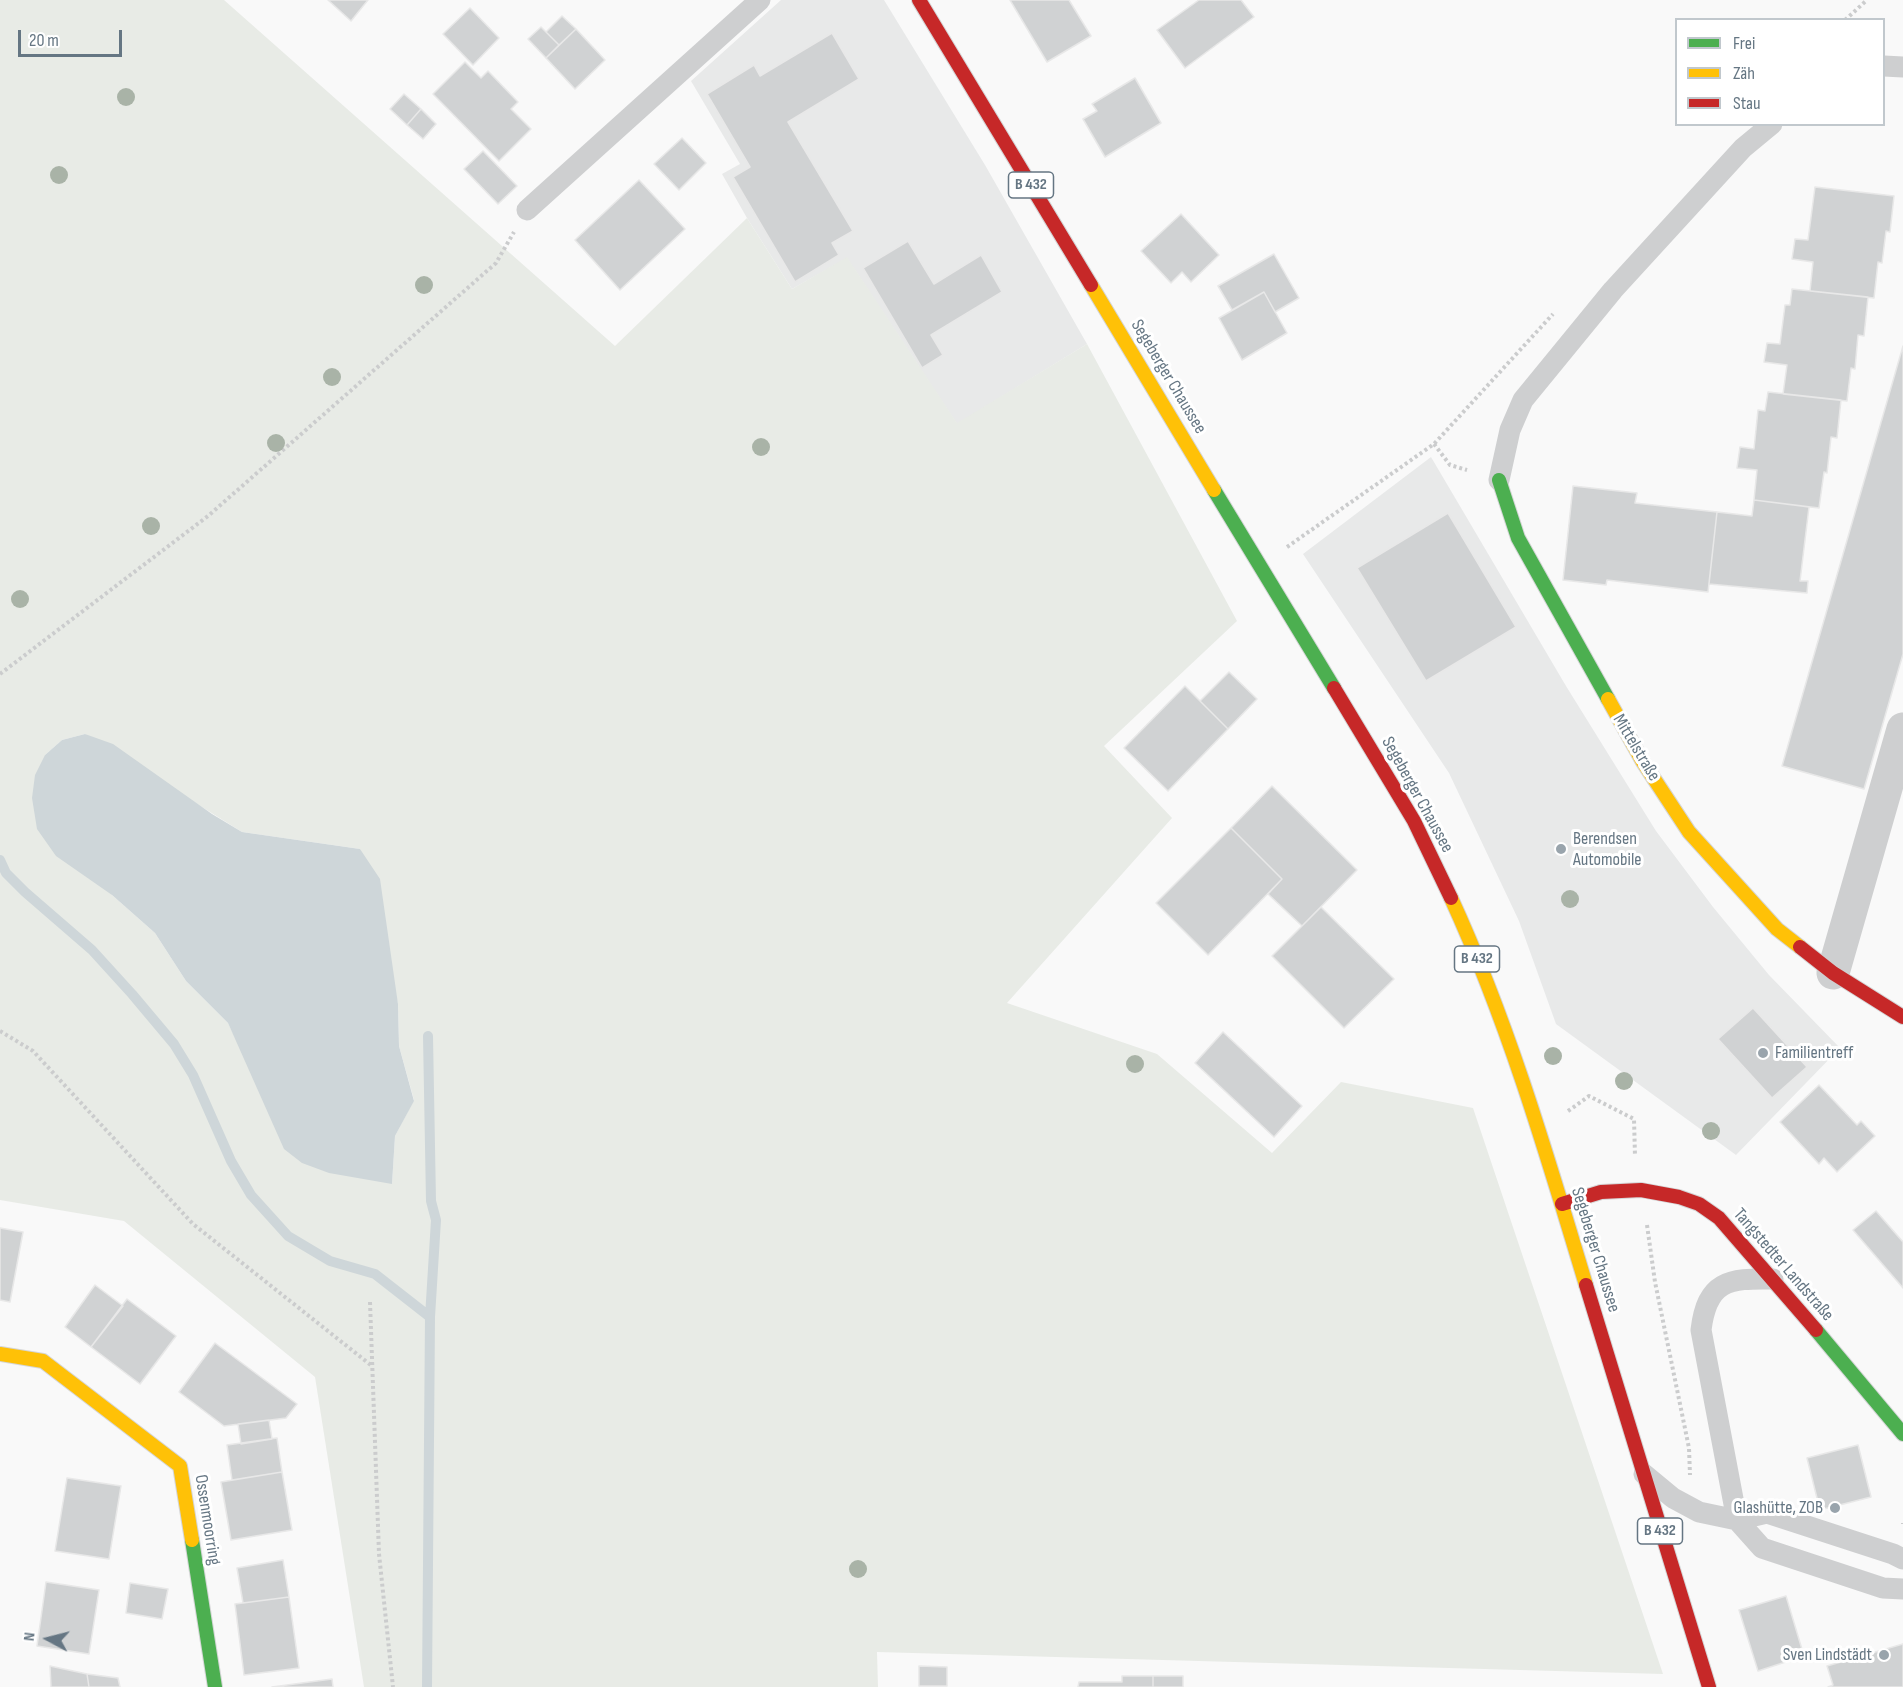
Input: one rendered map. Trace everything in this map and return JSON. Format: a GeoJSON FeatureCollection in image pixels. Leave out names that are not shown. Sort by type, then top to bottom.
{"type":"FeatureCollection","features":[{"type":"Feature","properties":{"kind":"main road","name":"Segeberger Chaussee"},"geometry":{"type":"LineString","coordinates":[[919,0],[1414,821],[1449,892],[1482,970],[1531,1107],[1709,1687]]}},
{"type":"Feature","properties":{"kind":"main road","name":"Mittelstraße"},"geometry":{"type":"LineString","coordinates":[[1499,480],[1518,538],[1642,762],[1689,832],[1777,929],[1833,973],[1903,1017]]}},
{"type":"Feature","properties":{"kind":"main road","name":"Tangstedter Landstraße"},"geometry":{"type":"LineString","coordinates":[[1562,1203],[1601,1192],[1641,1190],[1679,1197],[1699,1204],[1719,1218],[1903,1434]]}},
{"type":"Feature","properties":{"kind":"main road","name":"Ossenmoorring"},"geometry":{"type":"LineString","coordinates":[[0,1354],[43,1361],[180,1466],[215,1687]]}},
{"type":"Feature","properties":{"kind":"street"},"geometry":{"type":"LineString","coordinates":[[1833,973],[1903,729]]}},
{"type":"Feature","properties":{"kind":"lane"},"geometry":{"type":"LineString","coordinates":[[527,210],[760,0]]}},
{"type":"Feature","properties":{"kind":"lane"},"geometry":{"type":"LineString","coordinates":[[1885,66],[1903,67]]}},
{"type":"Feature","properties":{"kind":"lane"},"geometry":{"type":"LineString","coordinates":[[1499,480],[1510,430],[1523,400],[1612,290],[1743,148],[1770,126]]}},
{"type":"Feature","properties":{"kind":"lane"},"geometry":{"type":"LineString","coordinates":[[1773,1279],[1744,1278],[1728,1283],[1716,1291],[1704,1308],[1701,1330],[1737,1520],[1762,1548],[1883,1588],[1903,1590]]}},
{"type":"Feature","properties":{"kind":"lane"},"geometry":{"type":"LineString","coordinates":[[1642,1472],[1673,1498],[1699,1512],[1737,1520],[1767,1513],[1903,1559]]}},
{"type":"Feature","properties":{"kind":"path"},"geometry":{"type":"LineString","coordinates":[[1847,18],[1867,0]]}},
{"type":"Feature","properties":{"kind":"path"},"geometry":{"type":"LineString","coordinates":[[0,674],[208,516],[487,271],[496,263],[527,210]]}},
{"type":"Feature","properties":{"kind":"path"},"geometry":{"type":"LineString","coordinates":[[1259,566],[1434,444],[1561,306]]}},
{"type":"Feature","properties":{"kind":"path"},"geometry":{"type":"LineString","coordinates":[[1434,444],[1450,465],[1499,480]]}},
{"type":"Feature","properties":{"kind":"path"},"geometry":{"type":"LineString","coordinates":[[0,1031],[33,1051],[193,1224],[372,1366]]}},
{"type":"Feature","properties":{"kind":"path"},"geometry":{"type":"LineString","coordinates":[[1571,1110],[1589,1096],[1634,1119],[1633,1149]]}},
{"type":"Feature","properties":{"kind":"path"},"geometry":{"type":"LineString","coordinates":[[1648,1229],[1655,1282],[1689,1448],[1690,1476]]}},
{"type":"Feature","properties":{"kind":"path"},"geometry":{"type":"LineString","coordinates":[[370,1302],[379,1554],[393,1687]]}},
{"type":"Feature","properties":{"kind":"shaded area"},"geometry":{"type":"Polygon","coordinates":[[[0,0],[224,0],[615,346],[747,218],[792,289],[847,257],[957,423],[1087,344],[1237,621],[1104,746],[1172,818],[1007,1003],[1157,1054],[1272,1153],[1341,1082],[1473,1108],[1663,1674],[877,1652],[878,1687],[364,1687],[315,1377],[124,1221],[0,1200],[0,0]],[[85,734],[62,740],[45,755],[112,895],[155,933],[186,981],[228,1023],[244,1055],[392,1184],[395,1136],[414,1100],[399,1046],[398,1004],[360,849],[242,832],[85,734]]]}},
{"type":"Feature","properties":{"kind":"shaded area"},"geometry":{"type":"Polygon","coordinates":[[[781,0],[884,0],[985,165],[1087,344],[957,424],[847,258],[792,289],[722,174],[740,164],[691,81],[781,0]]]}},
{"type":"Feature","properties":{"kind":"shaded area"},"geometry":{"type":"Polygon","coordinates":[[[1431,457],[1566,686],[1656,831],[1713,907],[1769,975],[1840,1048],[1736,1155],[1556,1024],[1519,921],[1449,773],[1303,554],[1431,457]]]}},
{"type":"Feature","properties":{"kind":"shaded area"},"geometry":{"type":"Polygon","coordinates":[[[85,734],[113,744],[212,814],[242,832],[360,849],[380,879],[398,1004],[399,1046],[414,1101],[395,1136],[392,1184],[329,1173],[302,1163],[284,1149],[228,1023],[186,981],[155,933],[112,895],[56,856],[37,829],[32,798],[35,775],[45,755],[62,740],[85,734]]]}},
{"type":"Feature","properties":{"kind":"building"},"geometry":{"type":"Polygon","coordinates":[[[328,0],[368,0],[351,21],[328,0]]]}},
{"type":"Feature","properties":{"kind":"building"},"geometry":{"type":"Polygon","coordinates":[[[1010,0],[1069,0],[1091,36],[1047,62],[1010,0]]]}},
{"type":"Feature","properties":{"kind":"building"},"geometry":{"type":"Polygon","coordinates":[[[1199,0],[1241,0],[1254,17],[1185,68],[1157,30],[1199,0]]]}},
{"type":"Feature","properties":{"kind":"building"},"geometry":{"type":"Polygon","coordinates":[[[470,8],[499,38],[473,65],[443,34],[470,8]]]}},
{"type":"Feature","properties":{"kind":"building"},"geometry":{"type":"Polygon","coordinates":[[[562,16],[576,29],[559,45],[546,32],[562,16]]]}},
{"type":"Feature","properties":{"kind":"building"},"geometry":{"type":"Polygon","coordinates":[[[541,27],[559,45],[546,58],[528,39],[541,27]]]}},
{"type":"Feature","properties":{"kind":"building"},"geometry":{"type":"Polygon","coordinates":[[[576,29],[605,60],[575,89],[546,58],[576,29]]]}},
{"type":"Feature","properties":{"kind":"building"},"geometry":{"type":"Polygon","coordinates":[[[832,33],[859,79],[788,122],[853,231],[832,243],[839,255],[795,282],[733,177],[750,167],[707,94],[754,65],[760,76],[832,33]]]}},
{"type":"Feature","properties":{"kind":"building"},"geometry":{"type":"Polygon","coordinates":[[[465,62],[481,78],[488,71],[518,102],[511,109],[531,129],[499,161],[433,94],[465,62]]]}},
{"type":"Feature","properties":{"kind":"building"},"geometry":{"type":"Polygon","coordinates":[[[1135,78],[1161,123],[1105,157],[1083,119],[1097,111],[1092,104],[1135,78]]]}},
{"type":"Feature","properties":{"kind":"building"},"geometry":{"type":"Polygon","coordinates":[[[404,94],[421,109],[407,125],[390,109],[404,94]]]}},
{"type":"Feature","properties":{"kind":"building"},"geometry":{"type":"Polygon","coordinates":[[[421,109],[436,124],[423,139],[407,125],[421,109]]]}},
{"type":"Feature","properties":{"kind":"building"},"geometry":{"type":"Polygon","coordinates":[[[682,138],[706,163],[679,190],[654,164],[682,138]]]}},
{"type":"Feature","properties":{"kind":"building"},"geometry":{"type":"Polygon","coordinates":[[[483,151],[517,186],[498,204],[464,169],[483,151]]]}},
{"type":"Feature","properties":{"kind":"building"},"geometry":{"type":"Polygon","coordinates":[[[639,180],[685,229],[620,290],[575,240],[639,180]]]}},
{"type":"Feature","properties":{"kind":"building"},"geometry":{"type":"Polygon","coordinates":[[[1815,187],[1894,196],[1890,232],[1886,231],[1882,263],[1878,262],[1874,298],[1810,291],[1813,262],[1792,259],[1795,239],[1808,240],[1815,187]]]}},
{"type":"Feature","properties":{"kind":"building"},"geometry":{"type":"Polygon","coordinates":[[[1181,214],[1219,255],[1191,282],[1182,272],[1171,283],[1141,251],[1181,214]]]}},
{"type":"Feature","properties":{"kind":"building"},"geometry":{"type":"Polygon","coordinates":[[[908,241],[934,284],[981,255],[1002,292],[931,335],[943,355],[922,368],[863,268],[908,241]]]}},
{"type":"Feature","properties":{"kind":"building"},"geometry":{"type":"Polygon","coordinates":[[[1274,254],[1299,298],[1275,312],[1264,292],[1232,310],[1218,286],[1274,254]]]}},
{"type":"Feature","properties":{"kind":"building"},"geometry":{"type":"Polygon","coordinates":[[[1792,289],[1868,297],[1864,336],[1858,335],[1855,369],[1851,368],[1847,401],[1783,394],[1787,365],[1764,362],[1767,343],[1780,344],[1785,305],[1790,305],[1792,289]]]}},
{"type":"Feature","properties":{"kind":"building"},"geometry":{"type":"Polygon","coordinates":[[[1264,292],[1287,333],[1242,360],[1219,318],[1264,292]]]}},
{"type":"Feature","properties":{"kind":"building"},"geometry":{"type":"Polygon","coordinates":[[[1903,346],[1903,654],[1864,789],[1782,766],[1903,346]]]}},
{"type":"Feature","properties":{"kind":"building"},"geometry":{"type":"Polygon","coordinates":[[[1768,392],[1841,400],[1837,438],[1831,437],[1827,473],[1824,472],[1819,508],[1754,500],[1757,470],[1737,468],[1740,447],[1754,449],[1758,410],[1765,411],[1768,392]]]}},
{"type":"Feature","properties":{"kind":"building"},"geometry":{"type":"Polygon","coordinates":[[[1573,486],[1637,493],[1635,503],[1717,512],[1708,592],[1607,580],[1606,585],[1563,580],[1573,486]]]}},
{"type":"Feature","properties":{"kind":"building"},"geometry":{"type":"Polygon","coordinates":[[[1754,500],[1809,507],[1800,581],[1808,581],[1807,593],[1709,584],[1717,512],[1752,516],[1754,500]]]}},
{"type":"Feature","properties":{"kind":"building"},"geometry":{"type":"Polygon","coordinates":[[[1448,513],[1516,627],[1426,681],[1357,568],[1448,513]]]}},
{"type":"Feature","properties":{"kind":"building"},"geometry":{"type":"Polygon","coordinates":[[[1229,672],[1257,699],[1228,729],[1200,701],[1229,672]]]}},
{"type":"Feature","properties":{"kind":"building"},"geometry":{"type":"Polygon","coordinates":[[[1185,686],[1228,729],[1168,791],[1124,748],[1185,686]]]}},
{"type":"Feature","properties":{"kind":"building"},"geometry":{"type":"Polygon","coordinates":[[[1272,786],[1357,870],[1302,926],[1268,894],[1282,879],[1231,828],[1272,786]]]}},
{"type":"Feature","properties":{"kind":"building"},"geometry":{"type":"Polygon","coordinates":[[[1231,828],[1282,879],[1208,955],[1156,903],[1231,828]]]}},
{"type":"Feature","properties":{"kind":"building"},"geometry":{"type":"Polygon","coordinates":[[[1321,907],[1394,979],[1344,1028],[1272,956],[1321,907]]]}},
{"type":"Feature","properties":{"kind":"building","name":"Familientreff"},"geometry":{"type":"Polygon","coordinates":[[[1753,1008],[1807,1067],[1772,1098],[1718,1039],[1753,1008]]]}},
{"type":"Feature","properties":{"kind":"building"},"geometry":{"type":"Polygon","coordinates":[[[1223,1032],[1302,1106],[1274,1137],[1195,1063],[1223,1032]]]}},
{"type":"Feature","properties":{"kind":"building"},"geometry":{"type":"Polygon","coordinates":[[[1819,1085],[1857,1125],[1861,1121],[1875,1136],[1837,1172],[1824,1158],[1819,1164],[1780,1122],[1819,1085]]]}},
{"type":"Feature","properties":{"kind":"building"},"geometry":{"type":"Polygon","coordinates":[[[1876,1211],[1903,1242],[1903,1288],[1853,1230],[1876,1211]]]}},
{"type":"Feature","properties":{"kind":"building"},"geometry":{"type":"Polygon","coordinates":[[[0,1228],[23,1232],[10,1302],[0,1300],[0,1228]]]}},
{"type":"Feature","properties":{"kind":"building"},"geometry":{"type":"Polygon","coordinates":[[[95,1285],[123,1306],[91,1347],[65,1327],[95,1285]]]}},
{"type":"Feature","properties":{"kind":"building"},"geometry":{"type":"Polygon","coordinates":[[[127,1299],[176,1336],[140,1384],[91,1347],[127,1299]]]}},
{"type":"Feature","properties":{"kind":"building"},"geometry":{"type":"Polygon","coordinates":[[[215,1343],[297,1404],[286,1418],[224,1426],[179,1392],[215,1343]]]}},
{"type":"Feature","properties":{"kind":"building"},"geometry":{"type":"Polygon","coordinates":[[[269,1420],[272,1439],[241,1444],[238,1424],[269,1420]]]}},
{"type":"Feature","properties":{"kind":"building"},"geometry":{"type":"Polygon","coordinates":[[[277,1438],[282,1472],[232,1480],[227,1445],[277,1438]]]}},
{"type":"Feature","properties":{"kind":"building"},"geometry":{"type":"Polygon","coordinates":[[[1858,1445],[1871,1497],[1820,1510],[1807,1458],[1858,1445]]]}},
{"type":"Feature","properties":{"kind":"building"},"geometry":{"type":"Polygon","coordinates":[[[282,1472],[292,1530],[231,1540],[221,1482],[282,1472]]]}},
{"type":"Feature","properties":{"kind":"building"},"geometry":{"type":"Polygon","coordinates":[[[67,1478],[121,1486],[109,1559],[55,1551],[67,1478]]]}},
{"type":"Feature","properties":{"kind":"building"},"geometry":{"type":"Polygon","coordinates":[[[283,1560],[289,1597],[243,1603],[237,1568],[283,1560]]]}},
{"type":"Feature","properties":{"kind":"building"},"geometry":{"type":"Polygon","coordinates":[[[46,1582],[99,1590],[89,1654],[37,1646],[46,1582]]]}},
{"type":"Feature","properties":{"kind":"building"},"geometry":{"type":"Polygon","coordinates":[[[130,1583],[168,1589],[162,1619],[126,1613],[130,1583]]]}},
{"type":"Feature","properties":{"kind":"building"},"geometry":{"type":"Polygon","coordinates":[[[1786,1596],[1804,1656],[1758,1671],[1739,1610],[1786,1596]]]}},
{"type":"Feature","properties":{"kind":"building"},"geometry":{"type":"Polygon","coordinates":[[[289,1597],[299,1668],[244,1675],[235,1604],[289,1597]]]}},
{"type":"Feature","properties":{"kind":"building","name":"Sven Lindstädt"},"geometry":{"type":"Polygon","coordinates":[[[1903,1644],[1903,1687],[1828,1687],[1833,1685],[1827,1666],[1903,1644]]]}},
{"type":"Feature","properties":{"kind":"building"},"geometry":{"type":"Polygon","coordinates":[[[50,1666],[87,1674],[89,1687],[51,1687],[50,1666]]]}},
{"type":"Feature","properties":{"kind":"building"},"geometry":{"type":"Polygon","coordinates":[[[919,1666],[947,1667],[947,1686],[919,1686],[919,1666]]]}},
{"type":"Feature","properties":{"kind":"building"},"geometry":{"type":"Polygon","coordinates":[[[87,1674],[118,1678],[120,1687],[89,1687],[87,1674]]]}},
{"type":"Feature","properties":{"kind":"building"},"geometry":{"type":"Polygon","coordinates":[[[1122,1676],[1153,1676],[1153,1687],[1078,1687],[1079,1682],[1122,1682],[1122,1676]]]}},
{"type":"Feature","properties":{"kind":"building"},"geometry":{"type":"Polygon","coordinates":[[[1153,1676],[1183,1676],[1183,1687],[1153,1687],[1153,1676]]]}},
{"type":"Feature","properties":{"kind":"building"},"geometry":{"type":"Polygon","coordinates":[[[332,1679],[333,1687],[272,1687],[332,1679]]]}},
{"type":"Feature","properties":{"kind":"waterway"},"geometry":{"type":"LineString","coordinates":[[0,860],[6,873],[25,892],[92,950],[174,1044],[193,1075],[231,1161],[251,1195],[288,1236],[330,1261],[375,1274],[430,1317]]}},
{"type":"Feature","properties":{"kind":"waterway"},"geometry":{"type":"LineString","coordinates":[[427,1687],[430,1317],[436,1220],[431,1201],[428,1036]]}},
{"type":"Feature","properties":{"kind":"traffic: fast"},"geometry":{"type":"LineString","coordinates":[[1499,480],[1518,538],[1608,699]]}},
{"type":"Feature","properties":{"kind":"traffic: fast"},"geometry":{"type":"LineString","coordinates":[[1214,490],[1334,688]]}},
{"type":"Feature","properties":{"kind":"traffic: fast"},"geometry":{"type":"LineString","coordinates":[[1816,1330],[1903,1434]]}},
{"type":"Feature","properties":{"kind":"traffic: fast"},"geometry":{"type":"LineString","coordinates":[[192,1540],[215,1687]]}},
{"type":"Feature","properties":{"kind":"traffic: slow"},"geometry":{"type":"LineString","coordinates":[[1091,285],[1214,490]]}},
{"type":"Feature","properties":{"kind":"traffic: slow"},"geometry":{"type":"LineString","coordinates":[[1608,699],[1643,762],[1689,832],[1777,929],[1800,947]]}},
{"type":"Feature","properties":{"kind":"traffic: slow"},"geometry":{"type":"LineString","coordinates":[[1451,898],[1491,992],[1541,1138],[1586,1285]]}},
{"type":"Feature","properties":{"kind":"traffic: slow"},"geometry":{"type":"LineString","coordinates":[[0,1354],[43,1361],[180,1466],[192,1540]]}},
{"type":"Feature","properties":{"kind":"traffic: jam"},"geometry":{"type":"LineString","coordinates":[[919,0],[1091,285]]}},
{"type":"Feature","properties":{"kind":"traffic: jam"},"geometry":{"type":"LineString","coordinates":[[1334,688],[1414,821],[1451,898]]}},
{"type":"Feature","properties":{"kind":"traffic: jam"},"geometry":{"type":"LineString","coordinates":[[1800,947],[1833,973],[1903,1017]]}},
{"type":"Feature","properties":{"kind":"traffic: jam"},"geometry":{"type":"LineString","coordinates":[[1562,1204],[1601,1192],[1641,1190],[1679,1197],[1699,1204],[1719,1218],[1816,1330]]}},
{"type":"Feature","properties":{"kind":"traffic: jam"},"geometry":{"type":"LineString","coordinates":[[1586,1285],[1709,1687]]}},
{"type":"Feature","properties":{"kind":"place","name":"Berendsen Automobile"},"geometry":{"type":"Point","coordinates":[1561,849]}},
{"type":"Feature","properties":{"kind":"place","name":"Familientreff"},"geometry":{"type":"Point","coordinates":[1763,1053]}},
{"type":"Feature","properties":{"kind":"place","name":"Glashütte, ZOB"},"geometry":{"type":"Point","coordinates":[1835,1508]}},
{"type":"Feature","properties":{"kind":"place","name":"Sven Lindstädt"},"geometry":{"type":"Point","coordinates":[1884,1655]}}]}
